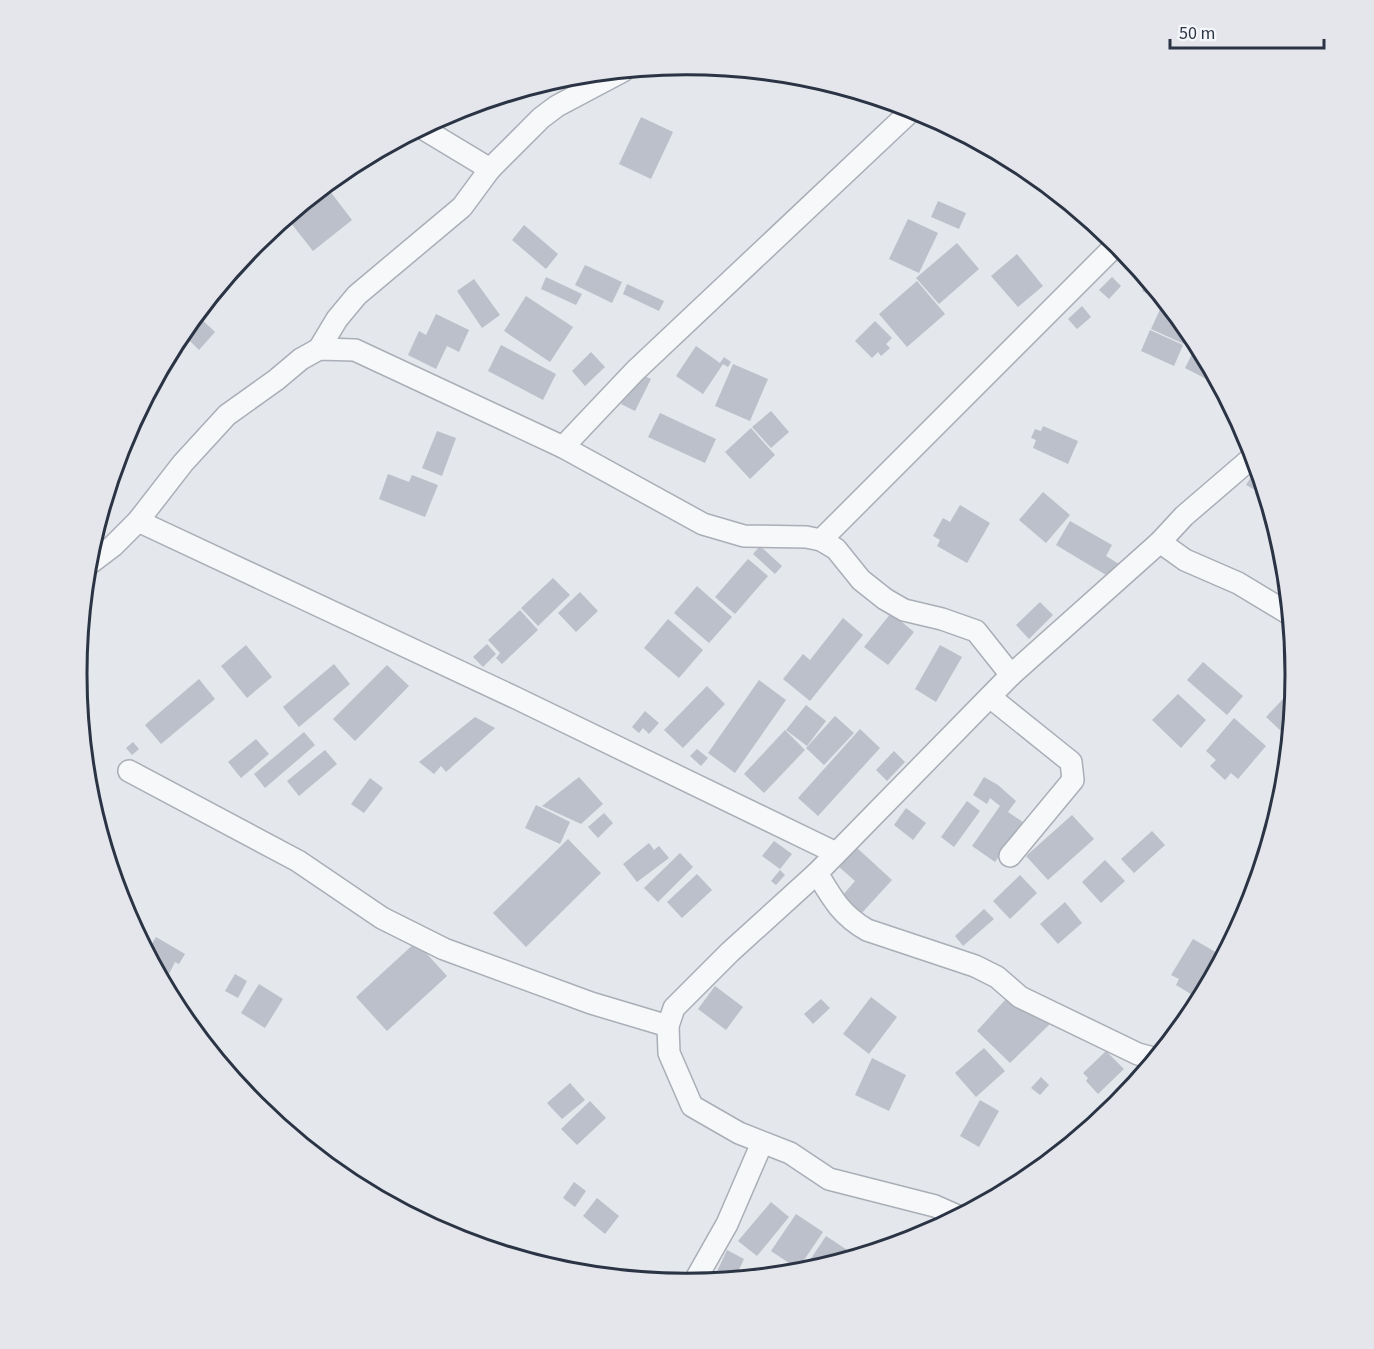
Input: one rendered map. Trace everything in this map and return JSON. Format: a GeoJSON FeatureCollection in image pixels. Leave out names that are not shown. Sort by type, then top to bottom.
{"type":"FeatureCollection","features":[{"type":"Feature","properties":{"kind":"street"},"geometry":{"type":"LineString","coordinates":[[99,556],[138,521],[183,463],[227,415],[301,359],[319,349],[337,319],[357,295],[462,207],[490,170],[541,118],[557,106],[605,81]]}},
{"type":"Feature","properties":{"kind":"street"},"geometry":{"type":"LineString","coordinates":[[563,447],[635,371],[905,117]]}},
{"type":"Feature","properties":{"kind":"street"},"geometry":{"type":"LineString","coordinates":[[430,133],[490,170]]}},
{"type":"Feature","properties":{"kind":"street"},"geometry":{"type":"LineString","coordinates":[[821,540],[1110,251]]}},
{"type":"Feature","properties":{"kind":"street"},"geometry":{"type":"LineString","coordinates":[[319,349],[355,350],[563,447],[703,524],[744,536],[806,537],[821,540],[836,549],[861,580],[885,599],[904,609],[976,632],[1011,675]]}},
{"type":"Feature","properties":{"kind":"street"},"geometry":{"type":"LineString","coordinates":[[950,1213],[935,1206],[829,1179],[790,1153],[762,1143],[692,1106],[669,1053],[668,1026],[674,1008],[730,952],[817,873],[1011,675],[1160,542],[1184,516],[1247,462]]}},
{"type":"Feature","properties":{"kind":"street"},"geometry":{"type":"LineString","coordinates":[[138,521],[516,698],[836,853]]}},
{"type":"Feature","properties":{"kind":"street"},"geometry":{"type":"LineString","coordinates":[[1160,542],[1185,560],[1239,583],[1282,610]]}},
{"type":"Feature","properties":{"kind":"street"},"geometry":{"type":"LineString","coordinates":[[990,697],[1071,762],[1074,772],[1073,780],[1010,856]]}},
{"type":"Feature","properties":{"kind":"street"},"geometry":{"type":"LineString","coordinates":[[129,771],[298,861],[382,918],[444,949],[591,1003],[668,1026]]}},
{"type":"Feature","properties":{"kind":"street"},"geometry":{"type":"LineString","coordinates":[[817,873],[838,908],[851,921],[867,930],[975,966],[997,977],[1020,997],[1138,1054],[1149,1057]]}},
{"type":"Feature","properties":{"kind":"street"},"geometry":{"type":"LineString","coordinates":[[699,1274],[727,1224],[762,1143]]}},
{"type":"Feature","properties":{"kind":"building"},"geometry":{"type":"Polygon","coordinates":[[[641,117],[673,132],[651,179],[619,164],[641,117]]]}},
{"type":"Feature","properties":{"kind":"building"},"geometry":{"type":"Polygon","coordinates":[[[331,193],[352,220],[313,251],[292,224],[331,193]]]}},
{"type":"Feature","properties":{"kind":"building"},"geometry":{"type":"Polygon","coordinates":[[[938,201],[966,213],[959,229],[931,217],[938,201]]]}},
{"type":"Feature","properties":{"kind":"building"},"geometry":{"type":"Polygon","coordinates":[[[908,219],[938,233],[919,273],[889,259],[908,219]]]}},
{"type":"Feature","properties":{"kind":"building"},"geometry":{"type":"Polygon","coordinates":[[[524,225],[558,254],[546,269],[512,240],[524,225]]]}},
{"type":"Feature","properties":{"kind":"building"},"geometry":{"type":"Polygon","coordinates":[[[957,243],[979,269],[939,304],[916,278],[957,243]]]}},
{"type":"Feature","properties":{"kind":"building"},"geometry":{"type":"Polygon","coordinates":[[[1017,254],[1043,286],[1018,307],[991,276],[1017,254]]]}},
{"type":"Feature","properties":{"kind":"building"},"geometry":{"type":"Polygon","coordinates":[[[585,265],[622,282],[612,303],[575,285],[585,265]]]}},
{"type":"Feature","properties":{"kind":"building"},"geometry":{"type":"Polygon","coordinates":[[[546,277],[582,294],[576,305],[541,289],[546,277]]]}},
{"type":"Feature","properties":{"kind":"building"},"geometry":{"type":"Polygon","coordinates":[[[1112,277],[1121,286],[1109,299],[1099,290],[1112,277]]]}},
{"type":"Feature","properties":{"kind":"building"},"geometry":{"type":"Polygon","coordinates":[[[474,279],[500,315],[482,328],[457,291],[474,279]]]}},
{"type":"Feature","properties":{"kind":"building"},"geometry":{"type":"Polygon","coordinates":[[[917,281],[945,314],[907,347],[879,314],[917,281]]]}},
{"type":"Feature","properties":{"kind":"building"},"geometry":{"type":"Polygon","coordinates":[[[627,284],[664,301],[659,311],[623,294],[627,284]]]}},
{"type":"Feature","properties":{"kind":"building"},"geometry":{"type":"Polygon","coordinates":[[[1144,287],[1152,296],[1142,291],[1144,287]]]}},
{"type":"Feature","properties":{"kind":"building"},"geometry":{"type":"Polygon","coordinates":[[[526,296],[573,327],[550,362],[504,331],[526,296]]]}},
{"type":"Feature","properties":{"kind":"building"},"geometry":{"type":"Polygon","coordinates":[[[1082,306],[1091,317],[1077,329],[1068,319],[1082,306]]]}},
{"type":"Feature","properties":{"kind":"building"},"geometry":{"type":"Polygon","coordinates":[[[1161,307],[1185,341],[1184,344],[1151,329],[1161,307]]]}},
{"type":"Feature","properties":{"kind":"building"},"geometry":{"type":"Polygon","coordinates":[[[436,314],[469,330],[459,352],[447,346],[436,369],[408,355],[419,331],[426,335],[436,314]]]}},
{"type":"Feature","properties":{"kind":"building"},"geometry":{"type":"Polygon","coordinates":[[[203,321],[215,332],[199,350],[189,340],[203,321]]]}},
{"type":"Feature","properties":{"kind":"building"},"geometry":{"type":"Polygon","coordinates":[[[875,321],[892,338],[886,344],[890,348],[881,356],[878,352],[872,358],[855,341],[875,321]]]}},
{"type":"Feature","properties":{"kind":"building"},"geometry":{"type":"Polygon","coordinates":[[[1150,330],[1183,345],[1174,366],[1141,351],[1150,330]]]}},
{"type":"Feature","properties":{"kind":"building"},"geometry":{"type":"Polygon","coordinates":[[[501,345],[556,374],[543,400],[488,371],[501,345]]]}},
{"type":"Feature","properties":{"kind":"building"},"geometry":{"type":"Polygon","coordinates":[[[696,346],[720,363],[724,357],[731,362],[728,367],[723,364],[703,394],[676,376],[696,346]]]}},
{"type":"Feature","properties":{"kind":"building"},"geometry":{"type":"Polygon","coordinates":[[[591,352],[605,367],[585,386],[572,371],[591,352]]]}},
{"type":"Feature","properties":{"kind":"building"},"geometry":{"type":"Polygon","coordinates":[[[1192,353],[1209,380],[1185,368],[1192,353]]]}},
{"type":"Feature","properties":{"kind":"building"},"geometry":{"type":"Polygon","coordinates":[[[733,364],[768,379],[750,421],[715,406],[733,364]]]}},
{"type":"Feature","properties":{"kind":"building"},"geometry":{"type":"Polygon","coordinates":[[[636,372],[651,379],[635,411],[621,404],[636,372]]]}},
{"type":"Feature","properties":{"kind":"building"},"geometry":{"type":"Polygon","coordinates":[[[771,411],[789,432],[771,448],[752,427],[771,411]]]}},
{"type":"Feature","properties":{"kind":"building"},"geometry":{"type":"Polygon","coordinates":[[[660,413],[716,439],[705,463],[648,437],[660,413]]]}},
{"type":"Feature","properties":{"kind":"building"},"geometry":{"type":"Polygon","coordinates":[[[1043,426],[1078,441],[1068,464],[1033,448],[1036,440],[1031,438],[1035,429],[1041,431],[1043,426]]]}},
{"type":"Feature","properties":{"kind":"building"},"geometry":{"type":"Polygon","coordinates":[[[751,428],[775,455],[750,479],[725,452],[751,428]]]}},
{"type":"Feature","properties":{"kind":"building"},"geometry":{"type":"Polygon","coordinates":[[[437,431],[456,438],[442,476],[422,468],[437,431]]]}},
{"type":"Feature","properties":{"kind":"building"},"geometry":{"type":"Polygon","coordinates":[[[388,474],[409,482],[412,475],[438,485],[425,517],[379,499],[388,474]]]}},
{"type":"Feature","properties":{"kind":"building"},"geometry":{"type":"Polygon","coordinates":[[[1252,475],[1259,497],[1255,494],[1257,491],[1246,485],[1252,475]]]}},
{"type":"Feature","properties":{"kind":"building"},"geometry":{"type":"Polygon","coordinates":[[[1043,492],[1070,515],[1046,543],[1019,520],[1043,492]]]}},
{"type":"Feature","properties":{"kind":"building"},"geometry":{"type":"Polygon","coordinates":[[[960,505],[990,523],[967,563],[937,546],[940,540],[933,536],[943,518],[950,522],[960,505]]]}},
{"type":"Feature","properties":{"kind":"building"},"geometry":{"type":"Polygon","coordinates":[[[1070,521],[1112,545],[1106,556],[1119,564],[1111,578],[1056,545],[1070,521]]]}},
{"type":"Feature","properties":{"kind":"building"},"geometry":{"type":"Polygon","coordinates":[[[760,546],[782,566],[775,574],[753,554],[760,546]]]}},
{"type":"Feature","properties":{"kind":"building"},"geometry":{"type":"Polygon","coordinates":[[[748,559],[768,576],[735,614],[715,597],[748,559]]]}},
{"type":"Feature","properties":{"kind":"building"},"geometry":{"type":"Polygon","coordinates":[[[553,578],[570,595],[538,626],[521,608],[553,578]]]}},
{"type":"Feature","properties":{"kind":"building"},"geometry":{"type":"Polygon","coordinates":[[[697,586],[732,617],[709,643],[674,613],[697,586]]]}},
{"type":"Feature","properties":{"kind":"building"},"geometry":{"type":"Polygon","coordinates":[[[580,592],[598,611],[576,632],[558,613],[580,592]]]}},
{"type":"Feature","properties":{"kind":"building"},"geometry":{"type":"Polygon","coordinates":[[[1040,602],[1053,615],[1029,639],[1016,625],[1040,602]]]}},
{"type":"Feature","properties":{"kind":"building"},"geometry":{"type":"Polygon","coordinates":[[[520,610],[538,630],[502,664],[496,658],[500,653],[488,640],[520,610]]]}},
{"type":"Feature","properties":{"kind":"building"},"geometry":{"type":"Polygon","coordinates":[[[891,613],[914,632],[888,665],[864,647],[891,613]]]}},
{"type":"Feature","properties":{"kind":"building"},"geometry":{"type":"Polygon","coordinates":[[[843,618],[863,635],[810,701],[783,679],[803,654],[810,660],[843,618]]]}},
{"type":"Feature","properties":{"kind":"building"},"geometry":{"type":"Polygon","coordinates":[[[668,619],[703,650],[679,678],[644,648],[668,619]]]}},
{"type":"Feature","properties":{"kind":"building"},"geometry":{"type":"Polygon","coordinates":[[[487,644],[496,654],[483,667],[473,657],[487,644]]]}},
{"type":"Feature","properties":{"kind":"building"},"geometry":{"type":"Polygon","coordinates":[[[246,645],[272,677],[247,698],[221,666],[246,645]]]}},
{"type":"Feature","properties":{"kind":"building"},"geometry":{"type":"Polygon","coordinates":[[[940,645],[962,657],[936,702],[915,689],[940,645]]]}},
{"type":"Feature","properties":{"kind":"building"},"geometry":{"type":"Polygon","coordinates":[[[1203,662],[1243,696],[1227,715],[1187,680],[1203,662]]]}},
{"type":"Feature","properties":{"kind":"building"},"geometry":{"type":"Polygon","coordinates":[[[334,664],[350,684],[299,727],[283,707],[334,664]]]}},
{"type":"Feature","properties":{"kind":"building"},"geometry":{"type":"Polygon","coordinates":[[[387,665],[409,686],[355,741],[333,719],[387,665]]]}},
{"type":"Feature","properties":{"kind":"building"},"geometry":{"type":"Polygon","coordinates":[[[199,679],[215,699],[161,744],[145,725],[199,679]]]}},
{"type":"Feature","properties":{"kind":"building"},"geometry":{"type":"Polygon","coordinates":[[[759,680],[786,700],[735,773],[708,753],[759,680]]]}},
{"type":"Feature","properties":{"kind":"building"},"geometry":{"type":"Polygon","coordinates":[[[707,686],[725,704],[683,748],[664,730],[707,686]]]}},
{"type":"Feature","properties":{"kind":"building"},"geometry":{"type":"Polygon","coordinates":[[[1178,694],[1206,720],[1181,748],[1152,720],[1178,694]]]}},
{"type":"Feature","properties":{"kind":"building"},"geometry":{"type":"Polygon","coordinates":[[[1285,696],[1284,728],[1281,731],[1266,717],[1285,696]]]}},
{"type":"Feature","properties":{"kind":"building"},"geometry":{"type":"Polygon","coordinates":[[[806,705],[826,721],[807,746],[786,730],[806,705]]]}},
{"type":"Feature","properties":{"kind":"building"},"geometry":{"type":"Polygon","coordinates":[[[645,711],[659,723],[649,734],[643,728],[639,733],[632,727],[645,711]]]}},
{"type":"Feature","properties":{"kind":"building"},"geometry":{"type":"Polygon","coordinates":[[[835,716],[854,733],[824,765],[806,748],[835,716]]]}},
{"type":"Feature","properties":{"kind":"building"},"geometry":{"type":"Polygon","coordinates":[[[475,717],[495,728],[446,772],[441,766],[434,774],[419,762],[475,717]]]}},
{"type":"Feature","properties":{"kind":"building"},"geometry":{"type":"Polygon","coordinates":[[[1234,718],[1266,746],[1238,779],[1231,773],[1225,780],[1210,766],[1216,760],[1206,751],[1234,718]]]}},
{"type":"Feature","properties":{"kind":"building"},"geometry":{"type":"Polygon","coordinates":[[[860,729],[880,748],[818,816],[798,798],[860,729]]]}},
{"type":"Feature","properties":{"kind":"building"},"geometry":{"type":"Polygon","coordinates":[[[785,730],[805,750],[764,793],[744,774],[785,730]]]}},
{"type":"Feature","properties":{"kind":"building"},"geometry":{"type":"Polygon","coordinates":[[[304,732],[315,745],[265,788],[254,774],[304,732]]]}},
{"type":"Feature","properties":{"kind":"building"},"geometry":{"type":"Polygon","coordinates":[[[256,739],[269,754],[241,778],[228,762],[256,739]]]}},
{"type":"Feature","properties":{"kind":"building"},"geometry":{"type":"Polygon","coordinates":[[[133,742],[139,749],[132,755],[126,748],[133,742]]]}},
{"type":"Feature","properties":{"kind":"building"},"geometry":{"type":"Polygon","coordinates":[[[697,749],[708,758],[701,766],[690,756],[697,749]]]}},
{"type":"Feature","properties":{"kind":"building"},"geometry":{"type":"Polygon","coordinates":[[[325,750],[337,764],[299,796],[287,781],[325,750]]]}},
{"type":"Feature","properties":{"kind":"building"},"geometry":{"type":"Polygon","coordinates":[[[894,751],[905,762],[887,781],[876,770],[894,751]]]}},
{"type":"Feature","properties":{"kind":"building"},"geometry":{"type":"Polygon","coordinates":[[[579,777],[603,804],[581,824],[542,806],[579,777]]]}},
{"type":"Feature","properties":{"kind":"building"},"geometry":{"type":"Polygon","coordinates":[[[984,777],[998,785],[1016,801],[1008,812],[1023,822],[995,862],[972,846],[1000,806],[990,798],[987,804],[973,795],[984,777]]]}},
{"type":"Feature","properties":{"kind":"building"},"geometry":{"type":"Polygon","coordinates":[[[370,778],[383,788],[364,813],[351,804],[370,778]]]}},
{"type":"Feature","properties":{"kind":"building"},"geometry":{"type":"Polygon","coordinates":[[[967,801],[980,811],[954,847],[941,837],[967,801]]]}},
{"type":"Feature","properties":{"kind":"building"},"geometry":{"type":"Polygon","coordinates":[[[536,805],[570,822],[560,844],[525,828],[536,805]]]}},
{"type":"Feature","properties":{"kind":"building"},"geometry":{"type":"Polygon","coordinates":[[[906,808],[926,823],[913,840],[894,825],[906,808]]]}},
{"type":"Feature","properties":{"kind":"building"},"geometry":{"type":"Polygon","coordinates":[[[604,813],[613,823],[598,838],[588,827],[604,813]]]}},
{"type":"Feature","properties":{"kind":"building"},"geometry":{"type":"Polygon","coordinates":[[[1072,815],[1094,839],[1048,880],[1026,856],[1072,815]]]}},
{"type":"Feature","properties":{"kind":"building"},"geometry":{"type":"Polygon","coordinates":[[[1152,831],[1165,845],[1134,873],[1121,859],[1152,831]]]}},
{"type":"Feature","properties":{"kind":"building"},"geometry":{"type":"Polygon","coordinates":[[[568,839],[601,873],[526,947],[493,913],[568,839]]]}},
{"type":"Feature","properties":{"kind":"building"},"geometry":{"type":"Polygon","coordinates":[[[774,841],[792,854],[780,869],[762,856],[774,841]]]}},
{"type":"Feature","properties":{"kind":"building"},"geometry":{"type":"Polygon","coordinates":[[[649,843],[654,850],[659,846],[669,858],[637,882],[623,864],[649,843]]]}},
{"type":"Feature","properties":{"kind":"building"},"geometry":{"type":"Polygon","coordinates":[[[856,847],[892,880],[860,915],[841,897],[855,881],[838,866],[856,847]]]}},
{"type":"Feature","properties":{"kind":"building"},"geometry":{"type":"Polygon","coordinates":[[[680,853],[693,867],[658,902],[644,888],[680,853]]]}},
{"type":"Feature","properties":{"kind":"building"},"geometry":{"type":"Polygon","coordinates":[[[1105,860],[1125,881],[1101,903],[1082,882],[1105,860]]]}},
{"type":"Feature","properties":{"kind":"building"},"geometry":{"type":"Polygon","coordinates":[[[780,870],[785,875],[776,885],[771,881],[780,870]]]}},
{"type":"Feature","properties":{"kind":"building"},"geometry":{"type":"Polygon","coordinates":[[[697,874],[712,890],[682,918],[667,902],[697,874]]]}},
{"type":"Feature","properties":{"kind":"building"},"geometry":{"type":"Polygon","coordinates":[[[1020,875],[1037,893],[1010,919],[993,901],[1020,875]]]}},
{"type":"Feature","properties":{"kind":"building"},"geometry":{"type":"Polygon","coordinates":[[[1065,902],[1082,923],[1058,944],[1040,924],[1065,902]]]}},
{"type":"Feature","properties":{"kind":"building"},"geometry":{"type":"Polygon","coordinates":[[[984,909],[994,919],[963,946],[955,936],[984,909]]]}},
{"type":"Feature","properties":{"kind":"building"},"geometry":{"type":"Polygon","coordinates":[[[156,937],[185,954],[179,964],[175,962],[169,974],[152,944],[156,937]]]}},
{"type":"Feature","properties":{"kind":"building"},"geometry":{"type":"Polygon","coordinates":[[[1193,939],[1218,953],[1193,995],[1176,985],[1179,979],[1171,975],[1193,939]]]}},
{"type":"Feature","properties":{"kind":"building"},"geometry":{"type":"Polygon","coordinates":[[[416,942],[447,976],[387,1031],[356,997],[416,942]]]}},
{"type":"Feature","properties":{"kind":"building"},"geometry":{"type":"Polygon","coordinates":[[[235,974],[247,981],[238,998],[225,991],[235,974]]]}},
{"type":"Feature","properties":{"kind":"building"},"geometry":{"type":"Polygon","coordinates":[[[259,984],[283,999],[265,1028],[241,1013],[259,984]]]}},
{"type":"Feature","properties":{"kind":"building"},"geometry":{"type":"Polygon","coordinates":[[[715,986],[743,1007],[726,1030],[698,1009],[715,986]]]}},
{"type":"Feature","properties":{"kind":"building"},"geometry":{"type":"Polygon","coordinates":[[[871,997],[897,1017],[869,1054],[843,1034],[871,997]]]}},
{"type":"Feature","properties":{"kind":"building"},"geometry":{"type":"Polygon","coordinates":[[[821,999],[830,1008],[813,1024],[804,1014],[821,999]]]}},
{"type":"Feature","properties":{"kind":"building"},"geometry":{"type":"Polygon","coordinates":[[[1005,1000],[1055,1019],[1010,1063],[977,1031],[1005,1000]]]}},
{"type":"Feature","properties":{"kind":"building"},"geometry":{"type":"Polygon","coordinates":[[[984,1048],[1005,1071],[976,1097],[955,1073],[984,1048]]]}},
{"type":"Feature","properties":{"kind":"building"},"geometry":{"type":"Polygon","coordinates":[[[1106,1051],[1124,1069],[1098,1094],[1086,1081],[1088,1078],[1083,1073],[1106,1051]]]}},
{"type":"Feature","properties":{"kind":"building"},"geometry":{"type":"Polygon","coordinates":[[[872,1058],[906,1075],[889,1111],[855,1095],[872,1058]]]}},
{"type":"Feature","properties":{"kind":"building"},"geometry":{"type":"Polygon","coordinates":[[[1041,1077],[1049,1085],[1040,1095],[1031,1088],[1041,1077]]]}},
{"type":"Feature","properties":{"kind":"building"},"geometry":{"type":"Polygon","coordinates":[[[570,1083],[585,1100],[562,1119],[547,1103],[570,1083]]]}},
{"type":"Feature","properties":{"kind":"building"},"geometry":{"type":"Polygon","coordinates":[[[980,1100],[999,1111],[979,1147],[960,1136],[980,1100]]]}},
{"type":"Feature","properties":{"kind":"building"},"geometry":{"type":"Polygon","coordinates":[[[590,1101],[606,1118],[577,1145],[561,1129],[590,1101]]]}},
{"type":"Feature","properties":{"kind":"building"},"geometry":{"type":"Polygon","coordinates":[[[574,1182],[586,1191],[575,1207],[563,1198],[574,1182]]]}},
{"type":"Feature","properties":{"kind":"building"},"geometry":{"type":"Polygon","coordinates":[[[597,1198],[619,1216],[605,1234],[583,1216],[597,1198]]]}},
{"type":"Feature","properties":{"kind":"building"},"geometry":{"type":"Polygon","coordinates":[[[771,1202],[789,1217],[757,1256],[738,1241],[771,1202]]]}},
{"type":"Feature","properties":{"kind":"building"},"geometry":{"type":"Polygon","coordinates":[[[796,1214],[823,1232],[803,1262],[791,1264],[771,1251],[796,1214]]]}},
{"type":"Feature","properties":{"kind":"building"},"geometry":{"type":"Polygon","coordinates":[[[826,1236],[850,1252],[842,1254],[809,1261],[826,1236]]]}},
{"type":"Feature","properties":{"kind":"building"},"geometry":{"type":"Polygon","coordinates":[[[727,1250],[744,1259],[738,1272],[716,1273],[727,1250]]]}}]}
